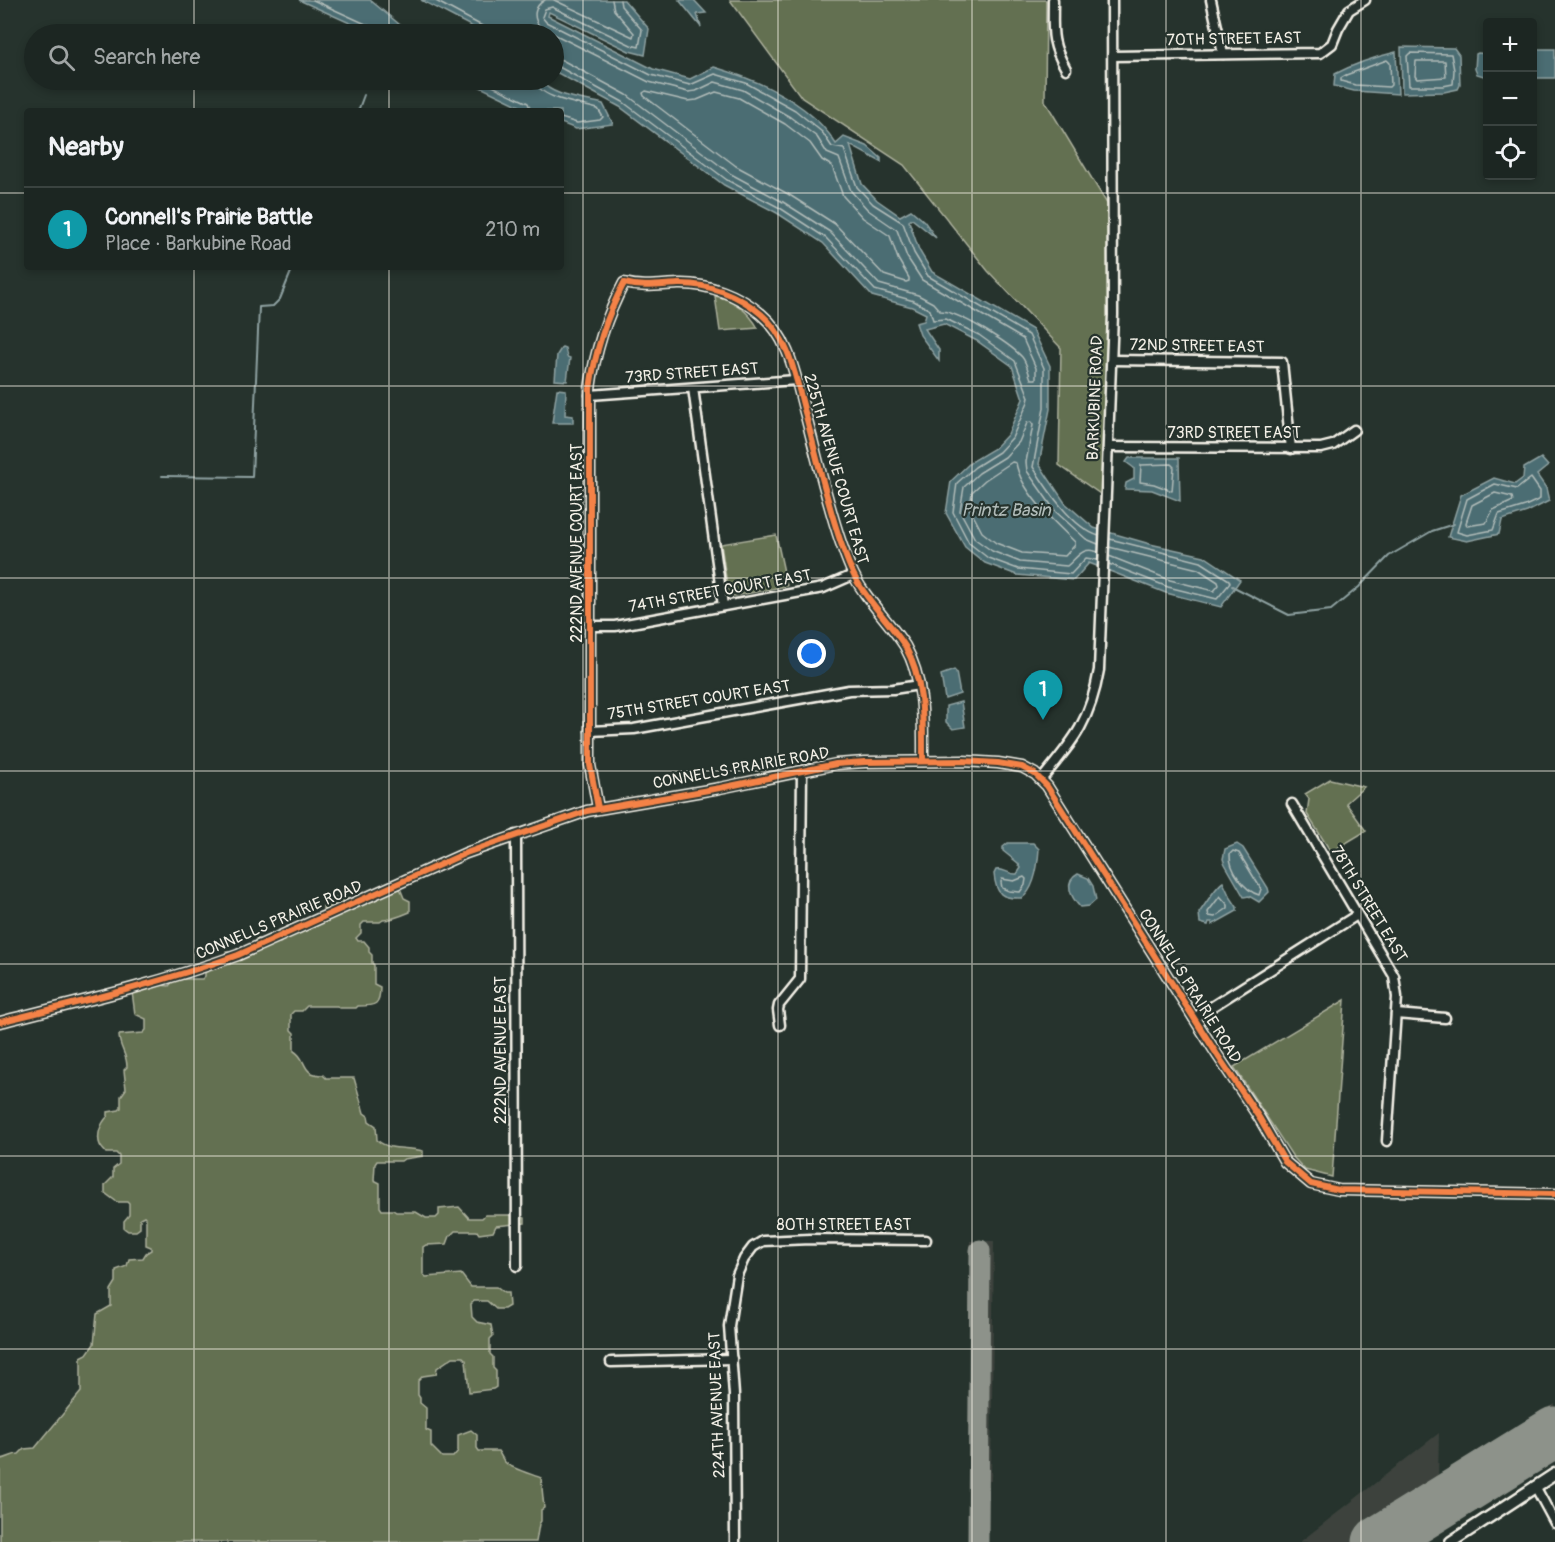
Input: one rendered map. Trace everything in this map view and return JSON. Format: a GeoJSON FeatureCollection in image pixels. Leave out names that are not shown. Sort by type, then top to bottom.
{"type":"FeatureCollection","features":[{"type":"Feature","properties":{"kind":"street"},"geometry":{"type":"LineString","coordinates":[[1053,0],[1053,41],[1056,53],[1066,69]]}},
{"type":"Feature","properties":{"kind":"street","name":"BARKUBINE ROAD"},"geometry":{"type":"LineString","coordinates":[[1041,780],[1067,750],[1083,724],[1094,697],[1100,670],[1114,278],[1112,0]]}},
{"type":"Feature","properties":{"kind":"street"},"geometry":{"type":"LineString","coordinates":[[1211,0],[1223,54]]}},
{"type":"Feature","properties":{"kind":"street","name":"70TH STREET EAST"},"geometry":{"type":"LineString","coordinates":[[1113,56],[1320,53],[1332,44],[1349,10],[1365,0]]}},
{"type":"Feature","properties":{"kind":"street","name":"222ND AVENUE COURT EAST"},"geometry":{"type":"LineString","coordinates":[[598,808],[590,765],[590,395],[593,368],[605,322],[624,283],[641,286],[680,284],[705,286],[733,296],[764,316]]}},
{"type":"Feature","properties":{"kind":"street","name":"225TH AVENUE COURT EAST"},"geometry":{"type":"LineString","coordinates":[[764,316],[773,325],[792,362],[835,525],[853,575],[862,590],[896,632],[920,686],[923,761]]}},
{"type":"Feature","properties":{"kind":"street","name":"72ND STREET EAST"},"geometry":{"type":"LineString","coordinates":[[1112,360],[1282,362],[1291,449]]}},
{"type":"Feature","properties":{"kind":"street","name":"73RD STREET EAST"},"geometry":{"type":"LineString","coordinates":[[590,395],[796,380]]}},
{"type":"Feature","properties":{"kind":"street"},"geometry":{"type":"LineString","coordinates":[[693,388],[723,606]]}},
{"type":"Feature","properties":{"kind":"street","name":"73RD STREET EAST"},"geometry":{"type":"LineString","coordinates":[[1109,447],[1321,448],[1333,445],[1354,430]]}},
{"type":"Feature","properties":{"kind":"street","name":"74TH STREET COURT EAST"},"geometry":{"type":"LineString","coordinates":[[590,626],[615,626],[823,588],[853,575]]}},
{"type":"Feature","properties":{"kind":"street","name":"75TH STREET COURT EAST"},"geometry":{"type":"LineString","coordinates":[[590,731],[634,729],[849,690],[920,686]]}},
{"type":"Feature","properties":{"kind":"street","name":"CONNELLS PRAIRIE ROAD"},"geometry":{"type":"LineString","coordinates":[[0,1022],[121,992],[204,967],[466,853],[598,808],[732,786],[836,764],[923,761],[998,763],[1022,767],[1035,774],[1059,803],[1285,1162],[1311,1184],[1339,1190],[1555,1194]]}},
{"type":"Feature","properties":{"kind":"street"},"geometry":{"type":"LineString","coordinates":[[780,1025],[779,1005],[800,979],[802,771]]}},
{"type":"Feature","properties":{"kind":"street","name":"78TH STREET EAST"},"geometry":{"type":"LineString","coordinates":[[1292,804],[1394,976],[1397,997],[1387,1141]]}},
{"type":"Feature","properties":{"kind":"street","name":"222ND AVENUE EAST"},"geometry":{"type":"LineString","coordinates":[[516,835],[517,1266]]}},
{"type":"Feature","properties":{"kind":"street"},"geometry":{"type":"LineString","coordinates":[[1194,1018],[1357,915]]}},
{"type":"Feature","properties":{"kind":"street"},"geometry":{"type":"LineString","coordinates":[[1396,1014],[1445,1018]]}},
{"type":"Feature","properties":{"kind":"street","name":"80TH STREET EAST"},"geometry":{"type":"LineString","coordinates":[[763,1241],[926,1240]]}},
{"type":"Feature","properties":{"kind":"street","name":"224TH AVENUE EAST"},"geometry":{"type":"LineString","coordinates":[[735,1542],[732,1359],[729,1326],[737,1275],[744,1258],[753,1247],[763,1241]]}},
{"type":"Feature","properties":{"kind":"street"},"geometry":{"type":"LineString","coordinates":[[610,1362],[732,1359]]}},
{"type":"Feature","properties":{"kind":"street"},"geometry":{"type":"LineString","coordinates":[[1451,1542],[1555,1474]]}},
{"type":"Feature","properties":{"kind":"street"},"geometry":{"type":"LineString","coordinates":[[1535,1486],[1555,1523]]}},
{"type":"Feature","properties":{"kind":"shaded area"},"geometry":{"type":"Polygon","coordinates":[[[970,1241],[994,1241],[991,1481],[981,1481],[981,1542],[968,1542],[970,1241]]]}},
{"type":"Feature","properties":{"kind":"shaded area"},"geometry":{"type":"Polygon","coordinates":[[[1555,1404],[1555,1436],[1385,1542],[1300,1542],[1439,1433],[1438,1480],[1555,1404]]]}},
{"type":"Feature","properties":{"kind":"green space"},"geometry":{"type":"Polygon","coordinates":[[[730,0],[1046,0],[1045,101],[1109,207],[1106,498],[1059,465],[1061,348],[988,271],[904,165],[802,98],[730,0]]]}},
{"type":"Feature","properties":{"kind":"green space"},"geometry":{"type":"Polygon","coordinates":[[[715,296],[740,307],[758,328],[720,331],[715,296]]]}},
{"type":"Feature","properties":{"kind":"green space"},"geometry":{"type":"Polygon","coordinates":[[[776,535],[787,586],[734,596],[728,591],[721,544],[776,535]]]}},
{"type":"Feature","properties":{"kind":"green space"},"geometry":{"type":"Polygon","coordinates":[[[1330,779],[1364,787],[1346,803],[1366,831],[1331,852],[1307,814],[1309,799],[1305,794],[1330,779]]]}},
{"type":"Feature","properties":{"kind":"green space"},"geometry":{"type":"Polygon","coordinates":[[[392,888],[400,888],[404,898],[410,901],[410,912],[380,922],[364,922],[361,925],[361,933],[356,938],[358,941],[364,941],[372,955],[374,984],[380,987],[378,1001],[373,1005],[356,1008],[307,1006],[302,1011],[294,1011],[291,1014],[291,1030],[294,1033],[294,1051],[301,1058],[307,1070],[311,1072],[326,1078],[354,1078],[364,1113],[376,1126],[377,1140],[382,1144],[423,1151],[423,1156],[401,1161],[377,1161],[374,1180],[380,1183],[382,1210],[416,1212],[426,1218],[436,1218],[439,1215],[439,1209],[459,1207],[469,1218],[482,1218],[485,1215],[515,1215],[525,1218],[525,1223],[496,1226],[493,1232],[479,1234],[477,1231],[455,1231],[447,1244],[423,1247],[423,1274],[426,1277],[461,1274],[471,1287],[496,1287],[508,1293],[509,1306],[496,1309],[487,1301],[474,1301],[471,1304],[472,1317],[477,1322],[491,1325],[493,1336],[490,1339],[490,1354],[493,1357],[493,1368],[496,1371],[496,1387],[469,1392],[466,1360],[463,1357],[453,1357],[437,1368],[436,1374],[423,1376],[418,1381],[418,1395],[420,1403],[426,1408],[426,1430],[431,1432],[431,1446],[442,1457],[453,1457],[458,1451],[458,1435],[471,1430],[477,1435],[479,1451],[498,1451],[508,1465],[541,1478],[544,1508],[541,1510],[536,1542],[0,1542],[0,1459],[19,1454],[24,1449],[35,1448],[81,1392],[81,1357],[87,1354],[94,1344],[97,1314],[111,1306],[111,1290],[116,1282],[116,1270],[127,1266],[129,1259],[143,1258],[151,1250],[151,1247],[146,1245],[146,1218],[144,1216],[140,1218],[140,1228],[136,1231],[128,1231],[124,1228],[124,1221],[129,1215],[129,1204],[117,1202],[105,1193],[105,1185],[113,1177],[113,1169],[119,1164],[119,1156],[116,1153],[106,1153],[99,1141],[100,1129],[108,1112],[121,1108],[121,1096],[126,1089],[124,1070],[127,1062],[119,1035],[143,1033],[146,1030],[146,1019],[135,1014],[132,992],[151,984],[169,986],[175,979],[202,979],[205,971],[218,965],[226,952],[248,952],[256,939],[267,939],[280,943],[288,936],[288,928],[291,925],[299,925],[323,917],[323,906],[334,898],[374,901],[392,888]]]}},
{"type":"Feature","properties":{"kind":"green space"},"geometry":{"type":"Polygon","coordinates":[[[1345,1000],[1332,1177],[1305,1170],[1293,1157],[1234,1067],[1345,1000]]]}},
{"type":"Feature","properties":{"kind":"water"},"geometry":{"type":"Polygon","coordinates":[[[299,0],[370,0],[399,24],[352,24],[299,0]]]}},
{"type":"Feature","properties":{"kind":"water","name":"Printz Basin"},"geometry":{"type":"Polygon","coordinates":[[[421,0],[624,0],[649,29],[645,55],[629,51],[549,12],[548,16],[564,24],[467,24],[421,0]]]}},
{"type":"Feature","properties":{"kind":"water"},"geometry":{"type":"Polygon","coordinates":[[[679,0],[694,0],[706,13],[697,14],[701,27],[679,0]]]}},
{"type":"Feature","properties":{"kind":"water","name":"Printz Basin"},"geometry":{"type":"Polygon","coordinates":[[[564,24],[653,69],[690,79],[714,67],[748,79],[782,95],[813,116],[836,144],[844,137],[867,146],[881,158],[881,162],[850,145],[862,184],[877,200],[900,216],[911,210],[924,221],[936,238],[912,219],[909,221],[919,250],[932,272],[1033,330],[1050,366],[1050,409],[1039,464],[1065,503],[1094,528],[1204,556],[1240,580],[1221,607],[1166,593],[1089,563],[1074,580],[1017,575],[985,563],[965,547],[946,513],[951,481],[971,462],[995,448],[1008,434],[1023,399],[1012,366],[977,341],[944,324],[925,329],[939,350],[939,361],[920,335],[916,323],[924,321],[926,314],[912,307],[872,296],[823,243],[777,213],[724,185],[620,107],[564,76],[564,24]]]}},
{"type":"Feature","properties":{"kind":"water"},"geometry":{"type":"Polygon","coordinates":[[[1401,47],[1454,48],[1459,55],[1460,85],[1458,89],[1444,92],[1402,93],[1401,47]]]}},
{"type":"Feature","properties":{"kind":"water"},"geometry":{"type":"Polygon","coordinates":[[[1537,49],[1555,49],[1555,78],[1537,78],[1537,49]]]}},
{"type":"Feature","properties":{"kind":"water"},"geometry":{"type":"Polygon","coordinates":[[[1396,52],[1398,94],[1354,91],[1334,86],[1335,74],[1365,61],[1396,52]]]}},
{"type":"Feature","properties":{"kind":"water"},"geometry":{"type":"Polygon","coordinates":[[[1476,54],[1483,54],[1483,76],[1477,74],[1475,69],[1476,54]]]}},
{"type":"Feature","properties":{"kind":"water"},"geometry":{"type":"Polygon","coordinates":[[[487,90],[552,90],[603,104],[613,124],[576,129],[564,124],[564,108],[524,108],[487,90]]]}},
{"type":"Feature","properties":{"kind":"water"},"geometry":{"type":"Polygon","coordinates":[[[562,347],[565,348],[567,357],[570,358],[567,381],[555,380],[557,355],[562,347]]]}},
{"type":"Feature","properties":{"kind":"water"},"geometry":{"type":"Polygon","coordinates":[[[557,389],[566,390],[565,415],[573,416],[573,423],[552,423],[557,389]]]}},
{"type":"Feature","properties":{"kind":"water"},"geometry":{"type":"Polygon","coordinates":[[[1129,458],[1179,458],[1180,501],[1152,490],[1125,489],[1126,483],[1134,479],[1134,468],[1126,462],[1129,458]]]}},
{"type":"Feature","properties":{"kind":"water"},"geometry":{"type":"Polygon","coordinates":[[[1541,458],[1548,466],[1537,475],[1546,488],[1549,501],[1527,512],[1502,520],[1499,534],[1467,541],[1448,537],[1461,495],[1494,478],[1515,484],[1523,478],[1524,468],[1541,458]]]}},
{"type":"Feature","properties":{"kind":"water"},"geometry":{"type":"Polygon","coordinates":[[[954,670],[960,694],[945,699],[941,675],[954,670]]]}},
{"type":"Feature","properties":{"kind":"water"},"geometry":{"type":"Polygon","coordinates":[[[961,702],[965,727],[953,729],[946,722],[946,706],[961,702]]]}},
{"type":"Feature","properties":{"kind":"water"},"geometry":{"type":"Polygon","coordinates":[[[1008,843],[1033,843],[1039,849],[1033,882],[1022,898],[1004,896],[996,886],[994,874],[996,870],[1017,874],[1021,868],[1003,851],[1003,847],[1008,843]]]}},
{"type":"Feature","properties":{"kind":"water"},"geometry":{"type":"Polygon","coordinates":[[[1237,844],[1243,848],[1268,888],[1269,892],[1259,902],[1249,896],[1244,897],[1223,859],[1225,849],[1237,844]]]}},
{"type":"Feature","properties":{"kind":"water"},"geometry":{"type":"Polygon","coordinates":[[[1078,874],[1088,878],[1093,886],[1096,900],[1089,906],[1080,907],[1071,894],[1071,881],[1078,874]]]}},
{"type":"Feature","properties":{"kind":"water"},"geometry":{"type":"Polygon","coordinates":[[[1223,882],[1237,911],[1212,925],[1212,922],[1208,925],[1200,923],[1199,913],[1223,882]]]}},
{"type":"Feature","properties":{"kind":"waterway"},"geometry":{"type":"LineString","coordinates":[[359,108],[364,95]]}},
{"type":"Feature","properties":{"kind":"waterway"},"geometry":{"type":"LineString","coordinates":[[162,476],[252,477],[259,307],[273,306],[280,299],[292,270]]}},
{"type":"Feature","properties":{"kind":"waterway"},"geometry":{"type":"LineString","coordinates":[[1232,586],[1289,615],[1331,610],[1359,587],[1389,556],[1432,531],[1454,524]]}},
{"type":"Feature","properties":{"kind":"taxiway"},"geometry":{"type":"LineString","coordinates":[[978,1542],[980,1250]]}},
{"type":"Feature","properties":{"kind":"runway"},"geometry":{"type":"LineString","coordinates":[[1378,1542],[1555,1432]]}},
{"type":"Feature","properties":{"kind":"cycle path"},"geometry":{"type":"LineString","coordinates":[[598,808],[590,765],[590,389],[602,334],[624,283],[644,286],[689,284],[712,288],[752,307],[771,324],[779,336],[791,361],[827,496],[848,562],[860,586],[905,646],[912,660],[922,702],[923,761]]}},
{"type":"Feature","properties":{"kind":"cycle path"},"geometry":{"type":"LineString","coordinates":[[0,1022],[150,983],[238,955],[466,853],[587,811],[720,788],[836,764],[963,761],[998,763],[1022,767],[1035,774],[1047,786],[1260,1119],[1285,1162],[1311,1184],[1339,1190],[1555,1194]]}},
{"type":"Feature","properties":{"kind":"place","name":"Connell's Prairie Battle"},"geometry":{"type":"Point","coordinates":[1043,720]}}]}
